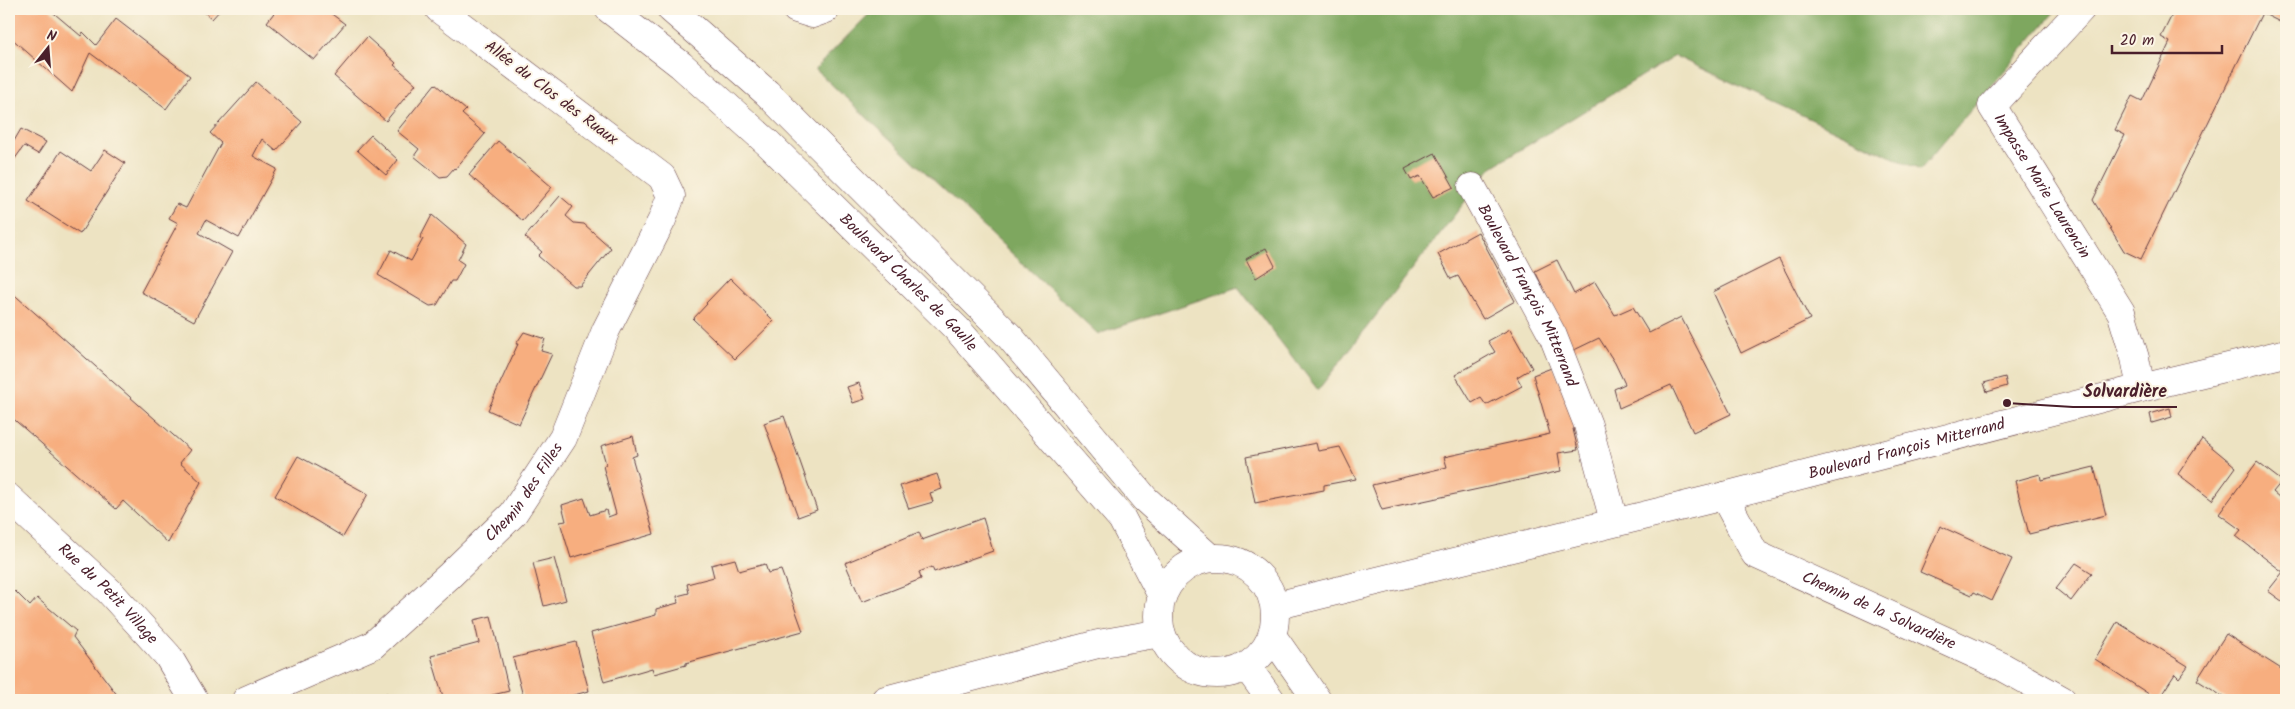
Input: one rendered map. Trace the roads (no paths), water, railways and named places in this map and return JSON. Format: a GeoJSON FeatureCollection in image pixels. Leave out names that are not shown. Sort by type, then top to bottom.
{"type":"FeatureCollection","features":[{"type":"Feature","properties":{"kind":"street","name":"Allée du Clos des Ruaux"},"geometry":{"type":"LineString","coordinates":[[439,9],[662,177]]}},
{"type":"Feature","properties":{"kind":"street","name":"Boulevard Charles de Gaulle"},"geometry":{"type":"LineString","coordinates":[[609,9],[681,65],[768,144],[957,329],[1122,519],[1162,596]]}},
{"type":"Feature","properties":{"kind":"street"},"geometry":{"type":"LineString","coordinates":[[671,9],[767,93],[1010,337],[1145,499],[1210,558]]}},
{"type":"Feature","properties":{"kind":"street"},"geometry":{"type":"LineString","coordinates":[[796,9],[812,14],[826,9]]}},
{"type":"Feature","properties":{"kind":"street","name":"Impasse Marie Laurencin"},"geometry":{"type":"LineString","coordinates":[[2081,9],[1992,106],[2121,312],[2135,358],[2141,388]]}},
{"type":"Feature","properties":{"kind":"street","name":"Chemin des Filles"},"geometry":{"type":"LineString","coordinates":[[246,700],[373,645],[513,514],[563,438],[606,330],[662,220],[671,196],[662,177]]}},
{"type":"Feature","properties":{"kind":"street","name":"Boulevard François Mitterrand"},"geometry":{"type":"LineString","coordinates":[[1472,187],[1553,336],[1588,425],[1614,521]]}},
{"type":"Feature","properties":{"kind":"street","name":"Boulevard François Mitterrand"},"geometry":{"type":"LineString","coordinates":[[1275,606],[1614,521],[1724,496],[2141,388],[2286,353]]}},
{"type":"Feature","properties":{"kind":"street","name":"Chemin de la Solvardière"},"geometry":{"type":"LineString","coordinates":[[1724,496],[1755,554],[2001,666],[2062,700]]}},
{"type":"Feature","properties":{"kind":"street","name":"Rue du Petit Village"},"geometry":{"type":"LineString","coordinates":[[9,498],[110,592],[168,656],[194,700]]}},
{"type":"Feature","properties":{"kind":"street"},"geometry":{"type":"LineString","coordinates":[[1210,558],[1228,558],[1245,564],[1259,575],[1270,589],[1275,606],[1276,622],[1272,636],[1262,654],[1246,667],[1231,673],[1213,675],[1196,671],[1180,662],[1169,649],[1161,633],[1158,614],[1162,596],[1169,582],[1181,570],[1194,562],[1210,558]]}},
{"type":"Feature","properties":{"kind":"street"},"geometry":{"type":"LineString","coordinates":[[885,700],[1098,644],[1161,633]]}},
{"type":"Feature","properties":{"kind":"street"},"geometry":{"type":"LineString","coordinates":[[1272,636],[1317,700]]}},
{"type":"Feature","properties":{"kind":"street"},"geometry":{"type":"LineString","coordinates":[[1246,667],[1271,700]]}},
{"type":"Feature","properties":{"kind":"place","name":"Solvardière"},"geometry":{"type":"Point","coordinates":[2007,403]}}]}
